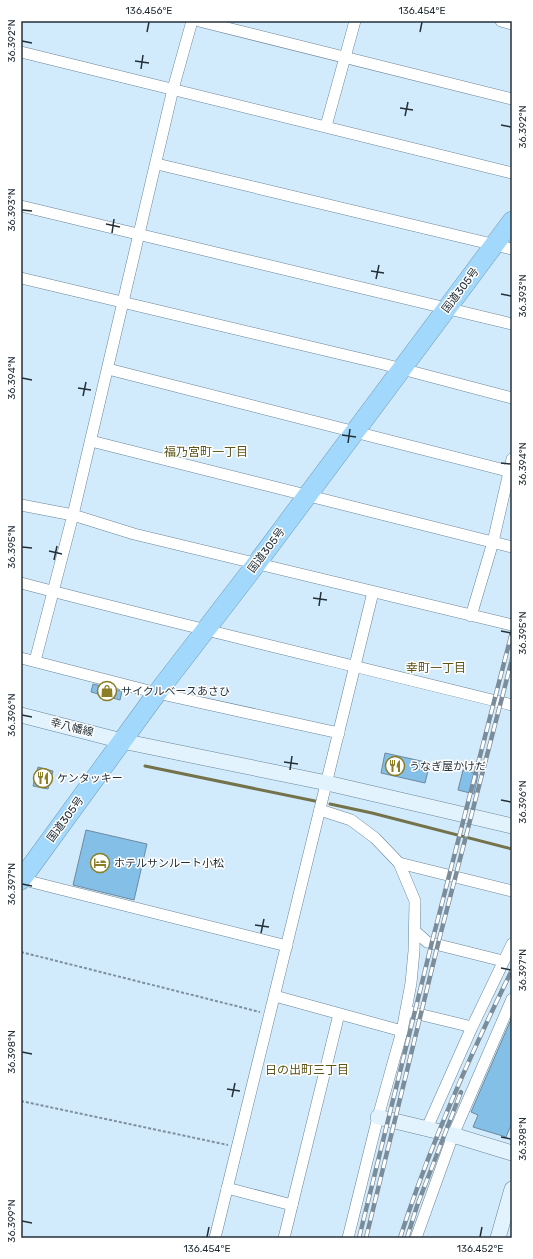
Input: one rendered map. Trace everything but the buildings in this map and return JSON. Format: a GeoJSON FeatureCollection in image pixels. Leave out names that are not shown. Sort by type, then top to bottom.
{"type":"FeatureCollection","features":[{"type":"Feature","properties":{"kind":"highway","name":"国道305号"},"geometry":{"type":"LineString","coordinates":[[22,878],[157,693],[307,496],[512,221]]}},
{"type":"Feature","properties":{"kind":"street"},"geometry":{"type":"LineString","coordinates":[[35,661],[91,441],[157,164],[173,89],[192,21]]}},
{"type":"Feature","properties":{"kind":"street"},"geometry":{"type":"LineString","coordinates":[[199,21],[512,99]]}},
{"type":"Feature","properties":{"kind":"street"},"geometry":{"type":"LineString","coordinates":[[326,126],[355,21]]}},
{"type":"Feature","properties":{"kind":"street"},"geometry":{"type":"LineString","coordinates":[[501,21],[512,24]]}},
{"type":"Feature","properties":{"kind":"street"},"geometry":{"type":"LineString","coordinates":[[21,52],[512,173]]}},
{"type":"Feature","properties":{"kind":"street"},"geometry":{"type":"LineString","coordinates":[[157,164],[512,249]]}},
{"type":"Feature","properties":{"kind":"street"},"geometry":{"type":"LineString","coordinates":[[21,206],[512,324]]}},
{"type":"Feature","properties":{"kind":"street"},"geometry":{"type":"LineString","coordinates":[[21,278],[512,398]]}},
{"type":"Feature","properties":{"kind":"street"},"geometry":{"type":"LineString","coordinates":[[108,369],[510,472]]}},
{"type":"Feature","properties":{"kind":"street"},"geometry":{"type":"LineString","coordinates":[[91,441],[512,547]]}},
{"type":"Feature","properties":{"kind":"street"},"geometry":{"type":"LineString","coordinates":[[472,616],[493,542],[512,459]]}},
{"type":"Feature","properties":{"kind":"street"},"geometry":{"type":"LineString","coordinates":[[21,505],[73,515],[134,534],[257,562],[512,625]]}},
{"type":"Feature","properties":{"kind":"street"},"geometry":{"type":"LineString","coordinates":[[21,583],[205,631],[356,666],[512,705]]}},
{"type":"Feature","properties":{"kind":"street"},"geometry":{"type":"LineString","coordinates":[[215,1238],[374,592]]}},
{"type":"Feature","properties":{"kind":"street"},"geometry":{"type":"LineString","coordinates":[[21,658],[157,693],[339,733]]}},
{"type":"Feature","properties":{"kind":"street","name":"幸八幡線"},"geometry":{"type":"LineString","coordinates":[[21,715],[122,741],[327,783],[512,826]]}},
{"type":"Feature","properties":{"kind":"street"},"geometry":{"type":"LineString","coordinates":[[320,810],[351,820],[375,838],[399,863],[415,901],[415,931],[411,983],[406,1011],[348,1238]]}},
{"type":"Feature","properties":{"kind":"street"},"geometry":{"type":"LineString","coordinates":[[399,863],[512,890]]}},
{"type":"Feature","properties":{"kind":"street"},"geometry":{"type":"LineString","coordinates":[[22,878],[32,882],[287,946]]}},
{"type":"Feature","properties":{"kind":"street"},"geometry":{"type":"LineString","coordinates":[[415,931],[427,942],[503,961]]}},
{"type":"Feature","properties":{"kind":"street"},"geometry":{"type":"LineString","coordinates":[[427,1128],[472,1026],[512,944]]}},
{"type":"Feature","properties":{"kind":"street"},"geometry":{"type":"LineString","coordinates":[[275,996],[402,1031]]}},
{"type":"Feature","properties":{"kind":"street"},"geometry":{"type":"LineString","coordinates":[[416,1238],[453,1135],[512,999]]}},
{"type":"Feature","properties":{"kind":"street"},"geometry":{"type":"LineString","coordinates":[[406,1011],[472,1026]]}},
{"type":"Feature","properties":{"kind":"street"},"geometry":{"type":"LineString","coordinates":[[284,1238],[339,1014]]}},
{"type":"Feature","properties":{"kind":"street"},"geometry":{"type":"LineString","coordinates":[[378,1117],[427,1128],[512,1153]]}},
{"type":"Feature","properties":{"kind":"street"},"geometry":{"type":"LineString","coordinates":[[227,1188],[292,1205]]}},
{"type":"Feature","properties":{"kind":"street"},"geometry":{"type":"LineString","coordinates":[[498,1238],[512,1189]]}},
{"type":"Feature","properties":{"kind":"path"},"geometry":{"type":"LineString","coordinates":[[21,952],[270,1015]]}},
{"type":"Feature","properties":{"kind":"path"},"geometry":{"type":"LineString","coordinates":[[21,1101],[237,1146]]}},
{"type":"Feature","properties":{"kind":"waterway"},"geometry":{"type":"LineString","coordinates":[[145,766],[315,801]]}},
{"type":"Feature","properties":{"kind":"waterway"},"geometry":{"type":"LineString","coordinates":[[330,804],[372,813],[512,849]]}},
{"type":"Feature","properties":{"kind":"railway"},"geometry":{"type":"LineString","coordinates":[[359,1238],[433,938],[512,632]]}},
{"type":"Feature","properties":{"kind":"railway"},"geometry":{"type":"LineString","coordinates":[[366,1238],[439,940],[512,659]]}},
{"type":"Feature","properties":{"kind":"railway"},"geometry":{"type":"LineString","coordinates":[[400,1238],[437,1135],[512,970]]}},
{"type":"Feature","properties":{"kind":"railway"},"geometry":{"type":"LineString","coordinates":[[407,1238],[417,1206],[461,1092]]}},
{"type":"Feature","properties":{"kind":"place","name":"サイクルベースあさひ"},"geometry":{"type":"Point","coordinates":[107,691]}},
{"type":"Feature","properties":{"kind":"place","name":"うなぎ屋かけだ"},"geometry":{"type":"Point","coordinates":[395,766]}},
{"type":"Feature","properties":{"kind":"place","name":"ケンタッキー"},"geometry":{"type":"Point","coordinates":[43,778]}},
{"type":"Feature","properties":{"kind":"place","name":"ホテルサンルート小松"},"geometry":{"type":"Point","coordinates":[100,863]}},
{"type":"Feature","properties":{"kind":"district","name":"福乃宮町一丁目"},"geometry":{"type":"Point","coordinates":[206,452]}},
{"type":"Feature","properties":{"kind":"district","name":"幸町一丁目"},"geometry":{"type":"Point","coordinates":[436,668]}},
{"type":"Feature","properties":{"kind":"district","name":"日の出町三丁目"},"geometry":{"type":"Point","coordinates":[307,1070]}}]}
